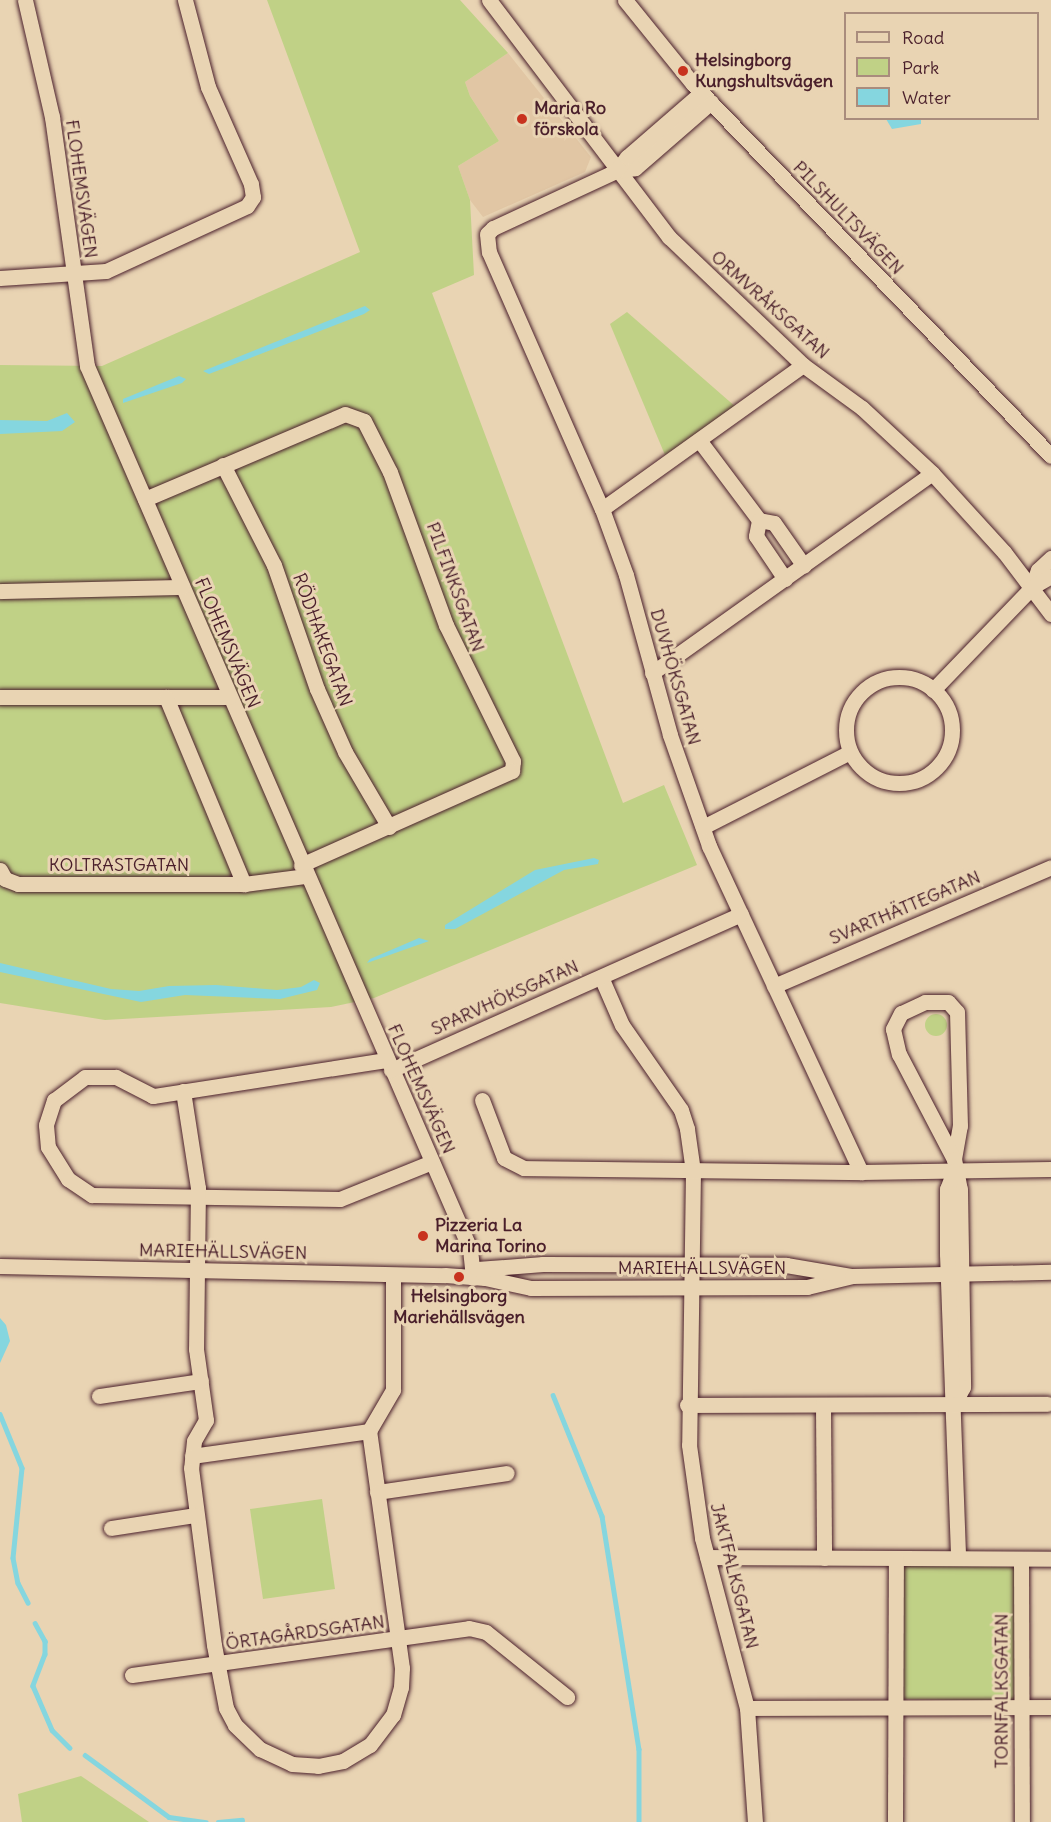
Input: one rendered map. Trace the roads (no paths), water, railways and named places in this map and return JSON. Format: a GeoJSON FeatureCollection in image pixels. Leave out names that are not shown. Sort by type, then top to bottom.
{"type":"FeatureCollection","features":[{"type":"Feature","properties":{"kind":"street","name":"FLOHEMSVÄGEN"},"geometry":{"type":"LineString","coordinates":[[25,0],[52,117],[87,366],[470,1249],[472,1273]]}},
{"type":"Feature","properties":{"kind":"street"},"geometry":{"type":"LineString","coordinates":[[0,278],[74,275],[106,271],[247,206],[253,197],[251,184],[208,87],[185,0]]}},
{"type":"Feature","properties":{"kind":"street","name":"ORMVRÅKSGATAN"},"geometry":{"type":"LineString","coordinates":[[489,0],[616,171],[669,237],[803,365],[862,408],[932,473],[1032,587],[1051,614]]}},
{"type":"Feature","properties":{"kind":"street","name":"PILSHULTSVÄGEN"},"geometry":{"type":"LineString","coordinates":[[625,0],[706,97],[1051,456]]}},
{"type":"Feature","properties":{"kind":"street","name":"DUVHÖKSGATAN"},"geometry":{"type":"LineString","coordinates":[[706,97],[627,157],[616,171],[493,228],[487,234],[489,252],[515,317],[566,422],[602,509],[626,575],[652,673],[703,827],[861,1173]]}},
{"type":"Feature","properties":{"kind":"street"},"geometry":{"type":"LineString","coordinates":[[602,509],[803,365]]}},
{"type":"Feature","properties":{"kind":"street","name":"PILFINKSGATAN"},"geometry":{"type":"LineString","coordinates":[[145,499],[345,414],[364,421],[390,472],[446,625],[513,760],[512,771],[504,777],[389,827],[304,870]]}},
{"type":"Feature","properties":{"kind":"street"},"geometry":{"type":"LineString","coordinates":[[699,440],[759,520],[774,523],[804,566]]}},
{"type":"Feature","properties":{"kind":"street","name":"RÖDHAKEGATAN"},"geometry":{"type":"LineString","coordinates":[[223,465],[274,565],[317,688],[345,752],[389,827]]}},
{"type":"Feature","properties":{"kind":"street"},"geometry":{"type":"LineString","coordinates":[[652,673],[932,473]]}},
{"type":"Feature","properties":{"kind":"street"},"geometry":{"type":"LineString","coordinates":[[759,520],[756,536],[785,579]]}},
{"type":"Feature","properties":{"kind":"street"},"geometry":{"type":"LineString","coordinates":[[1032,587],[1038,570],[1051,558]]}},
{"type":"Feature","properties":{"kind":"street"},"geometry":{"type":"LineString","coordinates":[[933,690],[1032,587],[1051,576]]}},
{"type":"Feature","properties":{"kind":"street"},"geometry":{"type":"LineString","coordinates":[[0,591],[182,587]]}},
{"type":"Feature","properties":{"kind":"street"},"geometry":{"type":"LineString","coordinates":[[900,677],[918,681],[933,690],[947,708],[951,740],[942,761],[926,776],[905,783],[883,781],[863,770],[850,752],[847,720],[862,691],[882,680],[900,677]]}},
{"type":"Feature","properties":{"kind":"street"},"geometry":{"type":"LineString","coordinates":[[0,697],[229,697]]}},
{"type":"Feature","properties":{"kind":"street"},"geometry":{"type":"LineString","coordinates":[[166,697],[244,884]]}},
{"type":"Feature","properties":{"kind":"street"},"geometry":{"type":"LineString","coordinates":[[703,827],[850,752]]}},
{"type":"Feature","properties":{"kind":"street","name":"SVARTHÄTTEGATAN"},"geometry":{"type":"LineString","coordinates":[[774,986],[1051,867]]}},
{"type":"Feature","properties":{"kind":"street","name":"KOLTRASTGATAN"},"geometry":{"type":"LineString","coordinates":[[0,870],[5,879],[18,884],[244,884],[304,870]]}},
{"type":"Feature","properties":{"kind":"street","name":"SPARVHÖKSGATAN"},"geometry":{"type":"LineString","coordinates":[[432,1162],[340,1199],[199,1199],[87,1193],[68,1179],[47,1141],[46,1125],[54,1100],[85,1077],[116,1077],[150,1096],[389,1065],[601,977],[741,914]]}},
{"type":"Feature","properties":{"kind":"street","name":"SPARVHÖKSGATAN"},"geometry":{"type":"LineString","coordinates":[[601,977],[634,1046],[681,1110],[693,1171],[689,1266]]}},
{"type":"Feature","properties":{"kind":"street"},"geometry":{"type":"LineString","coordinates":[[954,1165],[960,1126],[958,1022],[953,1005],[938,1000],[901,1013],[893,1029],[899,1054],[954,1165],[960,1189],[955,1274],[963,1387],[954,1404],[958,1558]]}},
{"type":"Feature","properties":{"kind":"street","name":"ÖRTAGÅRDSGATAN"},"geometry":{"type":"LineString","coordinates":[[183,1091],[199,1199],[196,1348],[206,1420],[194,1441],[192,1456],[195,1515],[218,1665],[230,1716],[248,1740],[276,1759],[318,1766],[357,1755],[388,1725],[402,1679],[369,1431]]}},
{"type":"Feature","properties":{"kind":"street"},"geometry":{"type":"LineString","coordinates":[[482,1100],[504,1158],[512,1166],[861,1173],[954,1165],[1051,1169]]}},
{"type":"Feature","properties":{"kind":"street","name":"MARIEHÄLLSVÄGEN"},"geometry":{"type":"LineString","coordinates":[[0,1266],[199,1272],[445,1275],[543,1264],[802,1265],[852,1276]]}},
{"type":"Feature","properties":{"kind":"street","name":"JAKTFALKSGATAN"},"geometry":{"type":"LineString","coordinates":[[689,1266],[687,1405],[695,1499],[707,1557],[747,1708],[755,1822]]}},
{"type":"Feature","properties":{"kind":"street","name":"MARIEHÄLLSVÄGEN"},"geometry":{"type":"LineString","coordinates":[[472,1273],[531,1288],[807,1287],[852,1276],[1051,1272]]}},
{"type":"Feature","properties":{"kind":"street"},"geometry":{"type":"LineString","coordinates":[[192,1456],[369,1431],[393,1390],[393,1275]]}},
{"type":"Feature","properties":{"kind":"street"},"geometry":{"type":"LineString","coordinates":[[99,1396],[201,1381]]}},
{"type":"Feature","properties":{"kind":"street"},"geometry":{"type":"LineString","coordinates":[[687,1405],[1047,1404]]}},
{"type":"Feature","properties":{"kind":"street"},"geometry":{"type":"LineString","coordinates":[[823,1405],[824,1558]]}},
{"type":"Feature","properties":{"kind":"street"},"geometry":{"type":"LineString","coordinates":[[377,1492],[507,1473]]}},
{"type":"Feature","properties":{"kind":"street"},"geometry":{"type":"LineString","coordinates":[[111,1528],[195,1515]]}},
{"type":"Feature","properties":{"kind":"street"},"geometry":{"type":"LineString","coordinates":[[707,1557],[1051,1559]]}},
{"type":"Feature","properties":{"kind":"street"},"geometry":{"type":"LineString","coordinates":[[895,1822],[896,1558]]}},
{"type":"Feature","properties":{"kind":"street","name":"TORNFALKSGATAN"},"geometry":{"type":"LineString","coordinates":[[1021,1559],[1022,1822]]}},
{"type":"Feature","properties":{"kind":"street","name":"ÖRTAGÅRDSGATAN"},"geometry":{"type":"LineString","coordinates":[[132,1675],[469,1629],[486,1632],[567,1697]]}},
{"type":"Feature","properties":{"kind":"street"},"geometry":{"type":"LineString","coordinates":[[747,1708],[1051,1707]]}},
{"type":"Feature","properties":{"kind":"water"},"geometry":{"type":"Polygon","coordinates":[[[887,120],[921,120],[921,124],[892,129],[887,120]]]}},
{"type":"Feature","properties":{"kind":"water"},"geometry":{"type":"Polygon","coordinates":[[[365,306],[370,310],[364,314],[209,374],[203,371],[365,306]]]}},
{"type":"Feature","properties":{"kind":"water"},"geometry":{"type":"Polygon","coordinates":[[[179,376],[186,379],[182,383],[123,403],[123,399],[179,376]]]}},
{"type":"Feature","properties":{"kind":"water"},"geometry":{"type":"Polygon","coordinates":[[[67,413],[75,422],[62,431],[0,434],[0,420],[47,421],[67,413]]]}},
{"type":"Feature","properties":{"kind":"water"},"geometry":{"type":"Polygon","coordinates":[[[594,858],[599,860],[598,864],[564,870],[455,929],[445,929],[445,925],[535,870],[594,858]]]}},
{"type":"Feature","properties":{"kind":"water"},"geometry":{"type":"Polygon","coordinates":[[[419,938],[429,941],[367,963],[370,959],[419,938]]]}},
{"type":"Feature","properties":{"kind":"water"},"geometry":{"type":"Polygon","coordinates":[[[0,963],[111,989],[139,991],[169,986],[216,985],[277,990],[301,987],[314,980],[320,983],[317,990],[280,999],[185,995],[141,1002],[0,972],[0,963]]]}},
{"type":"Feature","properties":{"kind":"water"},"geometry":{"type":"Polygon","coordinates":[[[0,1318],[6,1325],[10,1341],[0,1363],[0,1318]]]}},
{"type":"Feature","properties":{"kind":"waterway"},"geometry":{"type":"LineString","coordinates":[[553,1395],[602,1516],[639,1749],[639,1822]]}},
{"type":"Feature","properties":{"kind":"waterway"},"geometry":{"type":"LineString","coordinates":[[0,1414],[22,1468],[13,1558],[18,1583],[28,1603]]}},
{"type":"Feature","properties":{"kind":"waterway"},"geometry":{"type":"LineString","coordinates":[[35,1623],[45,1641],[45,1654],[33,1686],[52,1730],[70,1748]]}},
{"type":"Feature","properties":{"kind":"waterway"},"geometry":{"type":"LineString","coordinates":[[85,1755],[169,1817],[206,1822]]}},
{"type":"Feature","properties":{"kind":"waterway"},"geometry":{"type":"LineString","coordinates":[[218,1822],[242,1820]]}},
{"type":"Feature","properties":{"kind":"place","name":"Helsingborg Kungshultsvägen"},"geometry":{"type":"Point","coordinates":[683,71]}},
{"type":"Feature","properties":{"kind":"place","name":"Maria Ro förskola"},"geometry":{"type":"Point","coordinates":[522,119]}},
{"type":"Feature","properties":{"kind":"place","name":"Pizzeria La Marina Torino"},"geometry":{"type":"Point","coordinates":[423,1236]}},
{"type":"Feature","properties":{"kind":"place","name":"Helsingborg Mariehällsvägen"},"geometry":{"type":"Point","coordinates":[459,1277]}}]}
